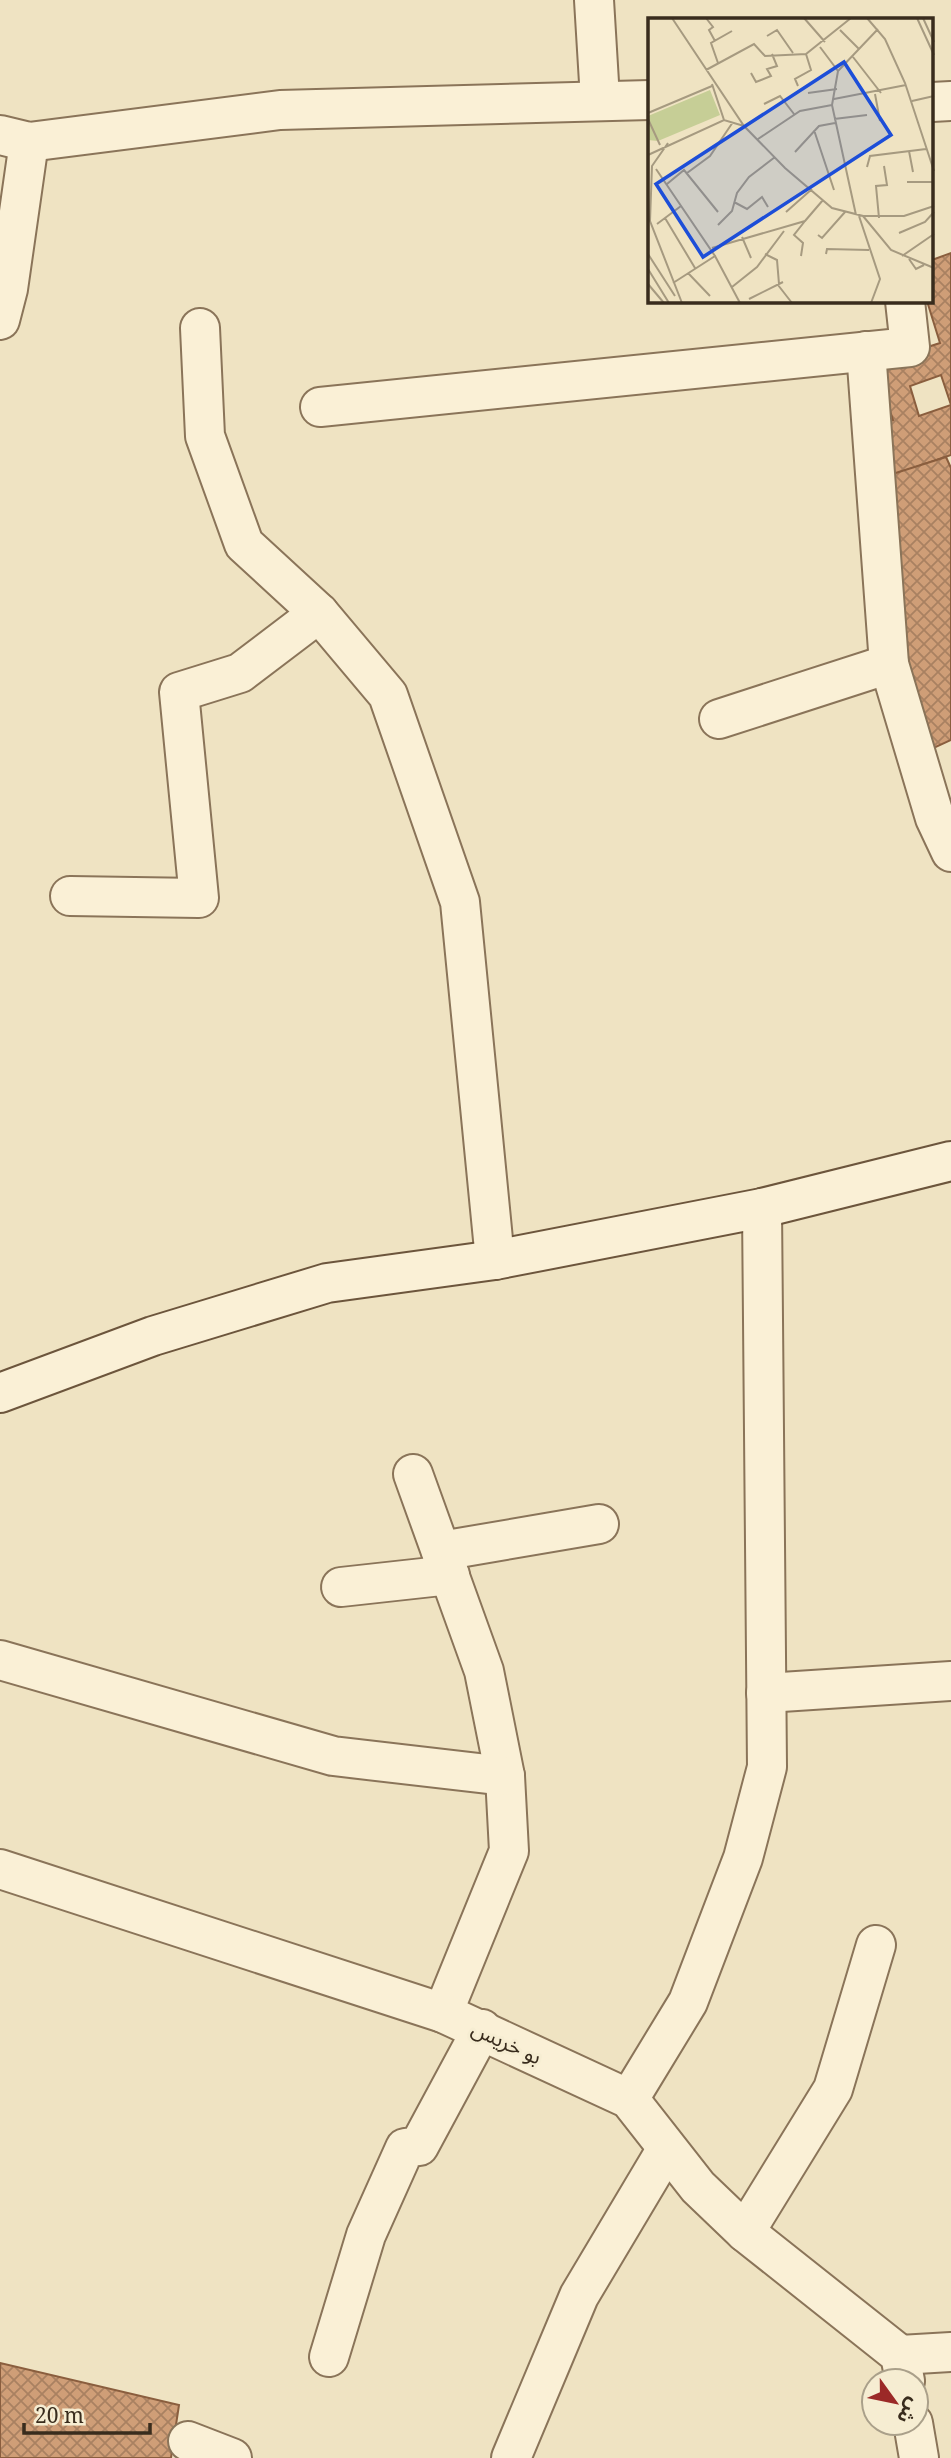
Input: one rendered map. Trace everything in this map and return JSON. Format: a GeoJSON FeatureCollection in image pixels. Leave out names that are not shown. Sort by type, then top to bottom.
{"type":"FeatureCollection","features":[{"type":"Feature","properties":{"kind":"street"},"geometry":{"type":"LineString","coordinates":[[594,0],[600,99]]}},
{"type":"Feature","properties":{"kind":"street"},"geometry":{"type":"LineString","coordinates":[[0,320],[8,289],[14,139],[280,110],[600,99],[648,100]]}},
{"type":"Feature","properties":{"kind":"street"},"geometry":{"type":"LineString","coordinates":[[320,407],[909,346],[905,303]]}},
{"type":"Feature","properties":{"kind":"street"},"geometry":{"type":"LineString","coordinates":[[200,328],[205,436],[244,544],[319,613],[388,695],[460,902],[495,1260]]}},
{"type":"Feature","properties":{"kind":"street"},"geometry":{"type":"LineString","coordinates":[[866,351],[889,664],[935,818],[951,852]]}},
{"type":"Feature","properties":{"kind":"street"},"geometry":{"type":"LineString","coordinates":[[70,896],[199,898],[178,692],[240,673],[319,613]]}},
{"type":"Feature","properties":{"kind":"street"},"geometry":{"type":"LineString","coordinates":[[719,719],[889,664]]}},
{"type":"Feature","properties":{"kind":"street"},"geometry":{"type":"LineString","coordinates":[[0,1393],[153,1336],[327,1283],[495,1260],[762,1208],[951,1161]]}},
{"type":"Feature","properties":{"kind":"street"},"geometry":{"type":"LineString","coordinates":[[629,2099],[688,2002],[743,1858],[767,1767],[762,1208]]}},
{"type":"Feature","properties":{"kind":"street"},"geometry":{"type":"LineString","coordinates":[[413,1474],[484,1671],[505,1776],[509,1851],[443,2013]]}},
{"type":"Feature","properties":{"kind":"street"},"geometry":{"type":"LineString","coordinates":[[341,1587],[599,1524]]}},
{"type":"Feature","properties":{"kind":"street"},"geometry":{"type":"LineString","coordinates":[[0,1660],[333,1756],[505,1776]]}},
{"type":"Feature","properties":{"kind":"street"},"geometry":{"type":"LineString","coordinates":[[766,1693],[951,1681]]}},
{"type":"Feature","properties":{"kind":"street","name":"بو خريس"},"geometry":{"type":"LineString","coordinates":[[0,1869],[443,2013],[629,2099],[666,2150],[698,2187],[745,2232],[901,2367]]}},
{"type":"Feature","properties":{"kind":"street"},"geometry":{"type":"LineString","coordinates":[[745,2232],[834,2090],[876,1945]]}},
{"type":"Feature","properties":{"kind":"street"},"geometry":{"type":"LineString","coordinates":[[329,2357],[366,2235],[405,2148],[419,2146],[482,2029]]}},
{"type":"Feature","properties":{"kind":"street"},"geometry":{"type":"LineString","coordinates":[[510,2458],[579,2296],[666,2150]]}},
{"type":"Feature","properties":{"kind":"street"},"geometry":{"type":"LineString","coordinates":[[905,2367],[951,2352]]}},
{"type":"Feature","properties":{"kind":"street"},"geometry":{"type":"LineString","coordinates":[[915,2437],[919,2458]]}},
{"type":"Feature","properties":{"kind":"street"},"geometry":{"type":"LineString","coordinates":[[188,2441],[232,2458]]}},
{"type":"Feature","properties":{"kind":"building"},"geometry":{"type":"Polygon","coordinates":[[[951,253],[951,405],[951,455],[893,475],[877,425],[893,420],[875,364],[940,343],[928,303],[934,303],[934,259],[951,253]],[[941,375],[910,386],[919,416],[951,405],[941,375]]]}},
{"type":"Feature","properties":{"kind":"building"},"geometry":{"type":"Polygon","coordinates":[[[946,457],[951,468],[951,740],[925,752],[892,664],[883,477],[946,457]]]}},
{"type":"Feature","properties":{"kind":"building"},"geometry":{"type":"Polygon","coordinates":[[[0,2363],[179,2405],[171,2458],[0,2458],[0,2363]]]}}]}
